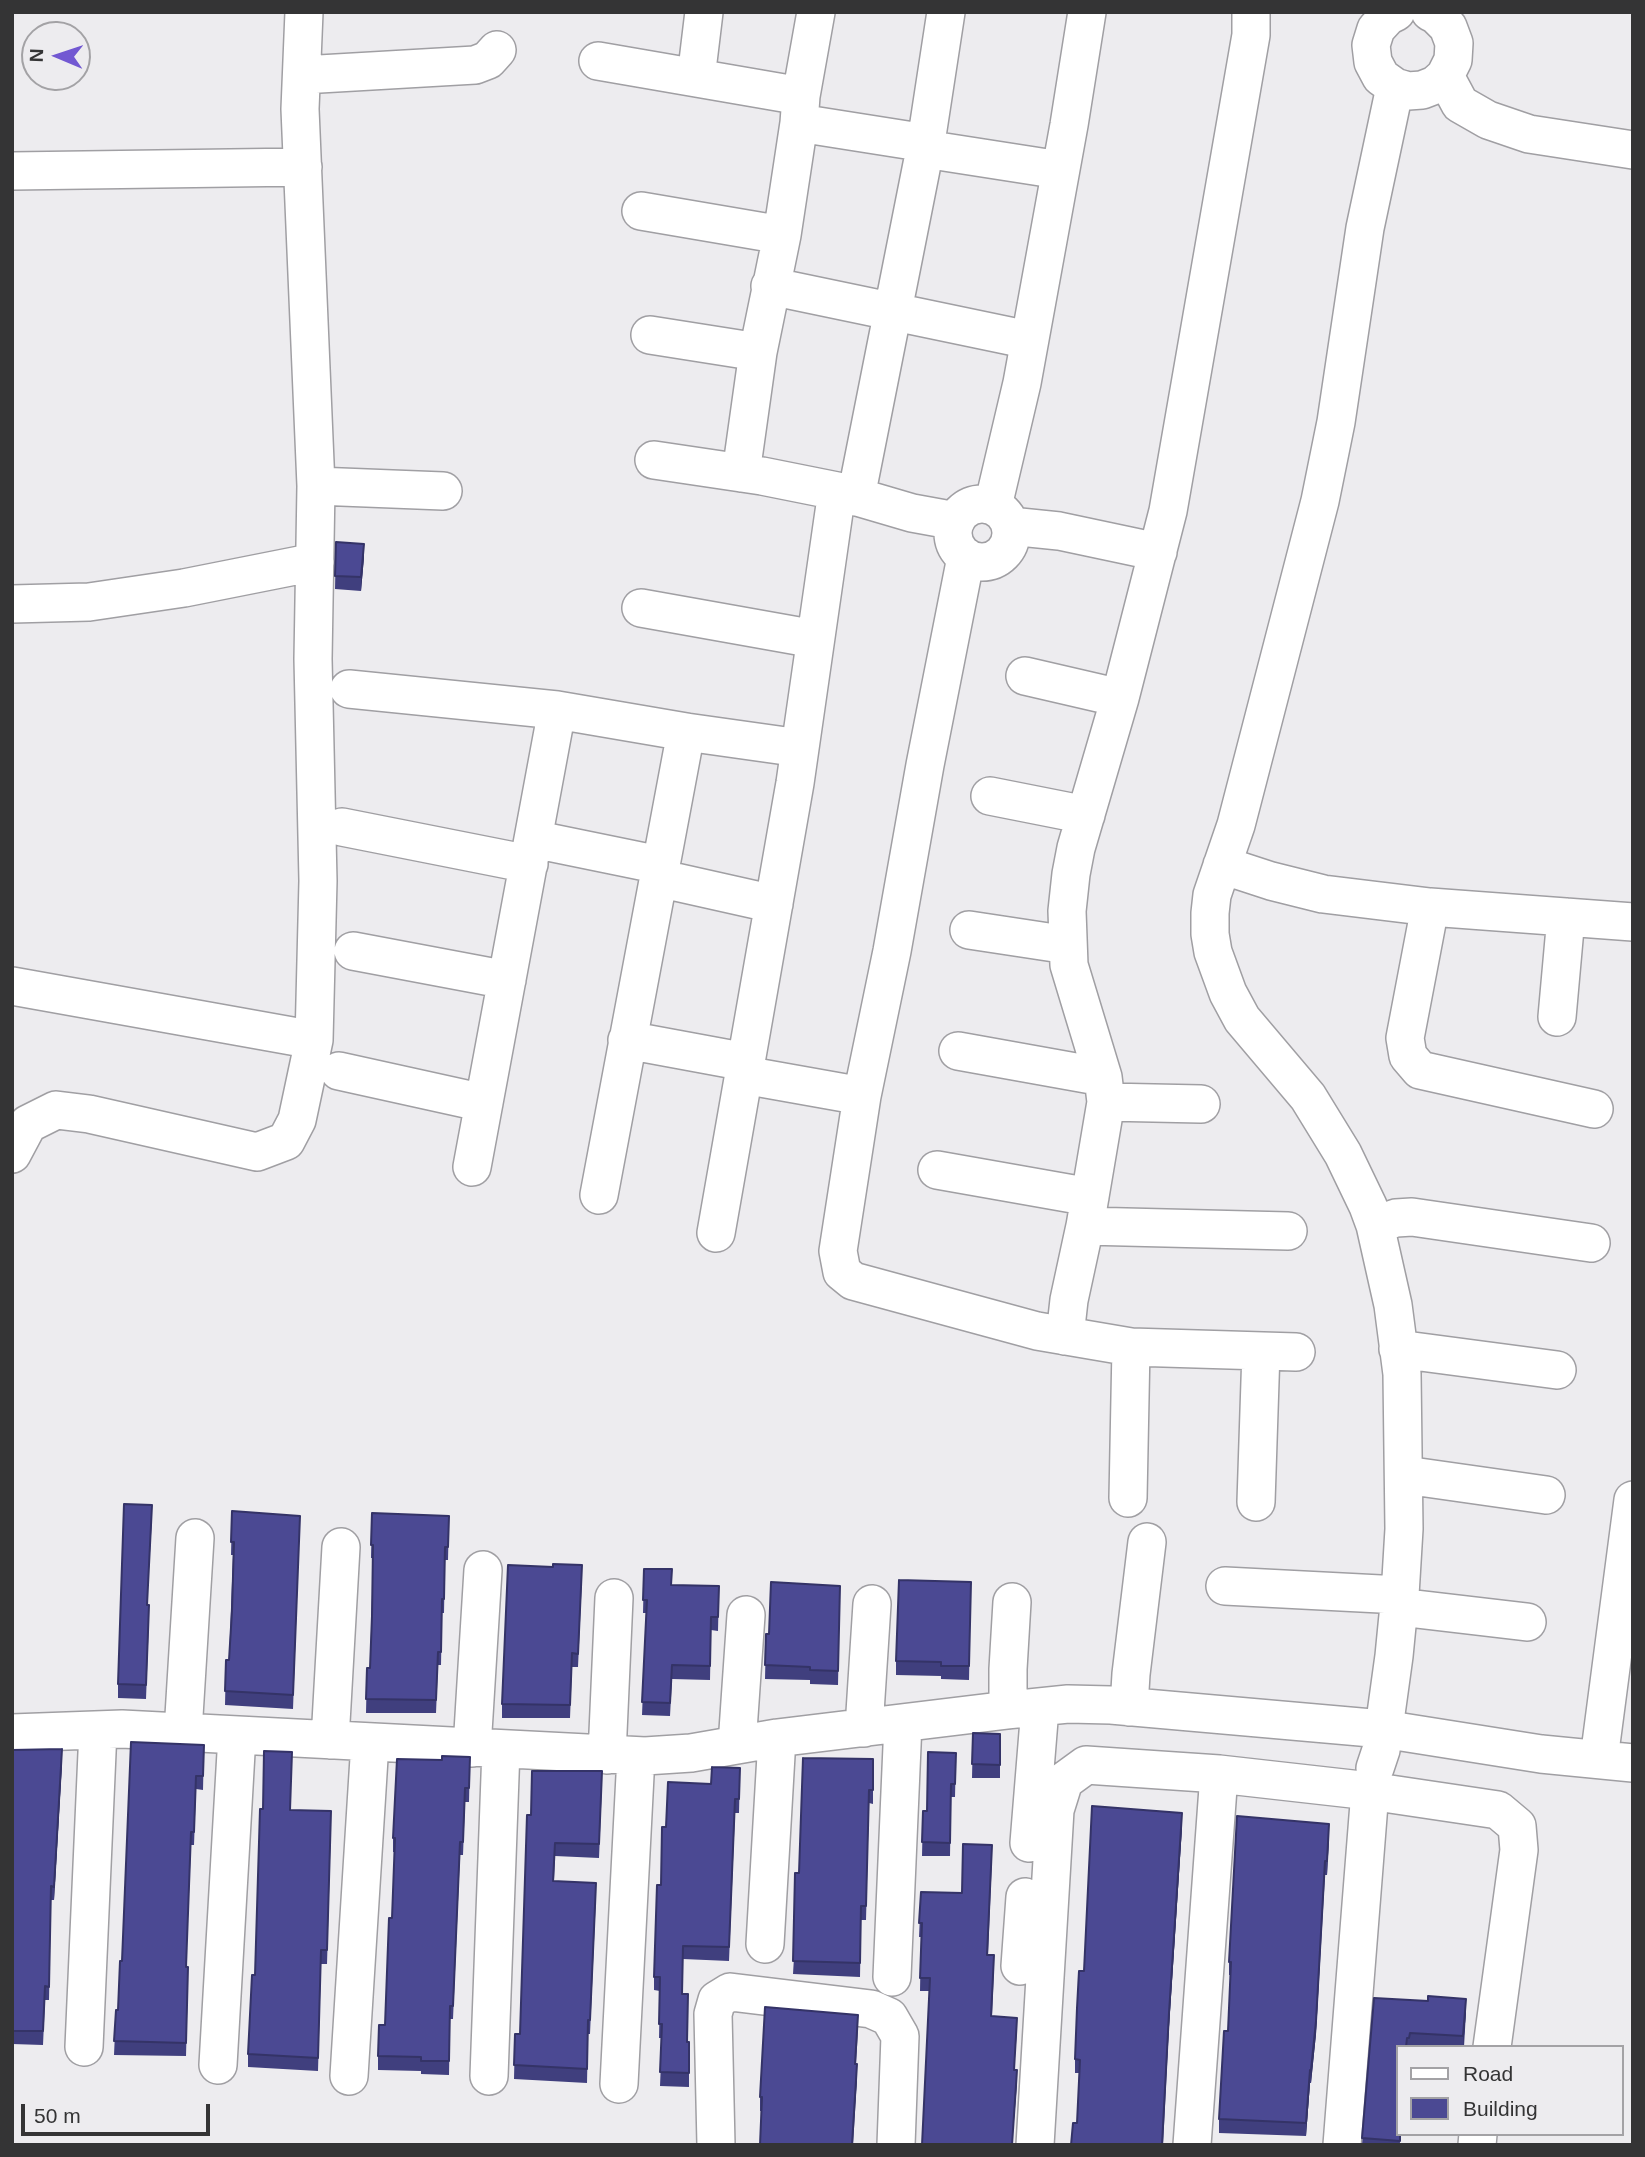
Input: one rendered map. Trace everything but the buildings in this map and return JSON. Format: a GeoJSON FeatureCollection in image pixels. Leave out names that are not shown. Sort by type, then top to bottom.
{"type":"FeatureCollection","features":[{"type":"Feature","properties":{"kind":"street"},"geometry":{"type":"LineString","coordinates":[[12,1154],[28,1124],[56,1110],[89,1114],[257,1152],[286,1140],[298,1120],[314,1040],[318,881],[313,659],[316,486],[300,109],[304,12]]}},
{"type":"Feature","properties":{"kind":"street"},"geometry":{"type":"LineString","coordinates":[[696,78],[704,12]]}},
{"type":"Feature","properties":{"kind":"street"},"geometry":{"type":"LineString","coordinates":[[741,473],[758,352],[782,235],[816,12]]}},
{"type":"Feature","properties":{"kind":"street"},"geometry":{"type":"LineString","coordinates":[[716,1233],[800,748],[815,639],[847,494],[894,311],[925,146],[946,12]]}},
{"type":"Feature","properties":{"kind":"street"},"geometry":{"type":"LineString","coordinates":[[1087,12],[1001,516],[1008,545],[995,559],[975,561],[960,552],[954,537],[960,514],[975,505],[1001,516],[1059,531],[1158,552]]}},
{"type":"Feature","properties":{"kind":"street"},"geometry":{"type":"LineString","coordinates":[[1065,1336],[1105,1089],[1069,965],[1067,911],[1071,874],[1076,848],[1120,698],[1170,500],[1251,36],[1251,12]]}},
{"type":"Feature","properties":{"kind":"street"},"geometry":{"type":"LineString","coordinates":[[1396,12],[1388,16],[1376,29],[1371,46],[1373,62],[1381,77],[1395,87],[1408,91],[1435,85],[1445,75],[1453,60],[1454,43],[1448,27],[1430,12]]}},
{"type":"Feature","properties":{"kind":"street"},"geometry":{"type":"LineString","coordinates":[[302,75],[475,65],[488,60],[497,50]]}},
{"type":"Feature","properties":{"kind":"street"},"geometry":{"type":"LineString","coordinates":[[597,61],[696,78],[925,146],[1060,170]]}},
{"type":"Feature","properties":{"kind":"street"},"geometry":{"type":"LineString","coordinates":[[1445,75],[1460,103],[1488,120],[1530,134],[1633,150]]}},
{"type":"Feature","properties":{"kind":"street"},"geometry":{"type":"LineString","coordinates":[[1342,2145],[1373,1779],[1381,1750],[1399,1601],[1405,1475],[1402,1374],[1393,1305],[1376,1225],[1343,1154],[1308,1097],[1242,1019],[1217,967],[1210,934],[1212,895],[1236,825],[1320,501],[1336,422],[1365,228],[1395,87]]}},
{"type":"Feature","properties":{"kind":"street"},"geometry":{"type":"LineString","coordinates":[[12,170],[303,167]]}},
{"type":"Feature","properties":{"kind":"street"},"geometry":{"type":"LineString","coordinates":[[641,211],[782,235]]}},
{"type":"Feature","properties":{"kind":"street"},"geometry":{"type":"LineString","coordinates":[[770,286],[1029,340]]}},
{"type":"Feature","properties":{"kind":"street"},"geometry":{"type":"LineString","coordinates":[[650,335],[758,352]]}},
{"type":"Feature","properties":{"kind":"street"},"geometry":{"type":"LineString","coordinates":[[654,460],[741,473],[847,494],[912,513],[956,522]]}},
{"type":"Feature","properties":{"kind":"street"},"geometry":{"type":"LineString","coordinates":[[316,486],[443,491]]}},
{"type":"Feature","properties":{"kind":"street"},"geometry":{"type":"LineString","coordinates":[[966,557],[862,1096],[838,1251],[842,1272],[853,1281],[1037,1331],[1131,1347],[1278,1351],[1256,1502]]}},
{"type":"Feature","properties":{"kind":"street"},"geometry":{"type":"LineString","coordinates":[[12,604],[89,602],[184,588],[315,562]]}},
{"type":"Feature","properties":{"kind":"street"},"geometry":{"type":"LineString","coordinates":[[641,608],[815,639]]}},
{"type":"Feature","properties":{"kind":"street"},"geometry":{"type":"LineString","coordinates":[[1025,676],[1120,698]]}},
{"type":"Feature","properties":{"kind":"street"},"geometry":{"type":"LineString","coordinates":[[349,689],[557,710],[800,748]]}},
{"type":"Feature","properties":{"kind":"street"},"geometry":{"type":"LineString","coordinates":[[472,1167],[557,710]]}},
{"type":"Feature","properties":{"kind":"street"},"geometry":{"type":"LineString","coordinates":[[599,1195],[686,732]]}},
{"type":"Feature","properties":{"kind":"street"},"geometry":{"type":"LineString","coordinates":[[990,796],[1086,815]]}},
{"type":"Feature","properties":{"kind":"street"},"geometry":{"type":"LineString","coordinates":[[342,827],[531,851],[659,871],[774,904]]}},
{"type":"Feature","properties":{"kind":"street"},"geometry":{"type":"LineString","coordinates":[[1222,865],[1323,894],[1430,907],[1633,922]]}},
{"type":"Feature","properties":{"kind":"street"},"geometry":{"type":"LineString","coordinates":[[1430,907],[1405,1038],[1408,1056],[1420,1070],[1594,1110]]}},
{"type":"Feature","properties":{"kind":"street"},"geometry":{"type":"LineString","coordinates":[[1557,1017],[1566,917]]}},
{"type":"Feature","properties":{"kind":"street"},"geometry":{"type":"LineString","coordinates":[[969,930],[1068,945]]}},
{"type":"Feature","properties":{"kind":"street"},"geometry":{"type":"LineString","coordinates":[[353,951],[507,980]]}},
{"type":"Feature","properties":{"kind":"street"},"geometry":{"type":"LineString","coordinates":[[12,986],[314,1040]]}},
{"type":"Feature","properties":{"kind":"street"},"geometry":{"type":"LineString","coordinates":[[627,1040],[862,1096]]}},
{"type":"Feature","properties":{"kind":"street"},"geometry":{"type":"LineString","coordinates":[[958,1051],[1105,1089],[1201,1104]]}},
{"type":"Feature","properties":{"kind":"street"},"geometry":{"type":"LineString","coordinates":[[339,1071],[484,1103]]}},
{"type":"Feature","properties":{"kind":"street"},"geometry":{"type":"LineString","coordinates":[[937,1170],[1087,1211],[1288,1231]]}},
{"type":"Feature","properties":{"kind":"street"},"geometry":{"type":"LineString","coordinates":[[1376,1225],[1396,1218],[1412,1217],[1591,1243]]}},
{"type":"Feature","properties":{"kind":"street"},"geometry":{"type":"LineString","coordinates":[[1128,1498],[1131,1347]]}},
{"type":"Feature","properties":{"kind":"street"},"geometry":{"type":"LineString","coordinates":[[1398,1349],[1556,1370]]}},
{"type":"Feature","properties":{"kind":"street"},"geometry":{"type":"LineString","coordinates":[[1405,1475],[1546,1495]]}},
{"type":"Feature","properties":{"kind":"street"},"geometry":{"type":"LineString","coordinates":[[12,1733],[122,1729],[622,1755],[691,1753],[777,1738],[1068,1704],[1384,1729],[1541,1754],[1616,1761],[1633,1500]]}},
{"type":"Feature","properties":{"kind":"street"},"geometry":{"type":"LineString","coordinates":[[183,1732],[195,1538]]}},
{"type":"Feature","properties":{"kind":"street"},"geometry":{"type":"LineString","coordinates":[[1129,1707],[1147,1542]]}},
{"type":"Feature","properties":{"kind":"street"},"geometry":{"type":"LineString","coordinates":[[330,1740],[341,1547]]}},
{"type":"Feature","properties":{"kind":"street"},"geometry":{"type":"LineString","coordinates":[[483,1570],[489,2076]]}},
{"type":"Feature","properties":{"kind":"street"},"geometry":{"type":"LineString","coordinates":[[1225,1586],[1399,1601],[1527,1622]]}},
{"type":"Feature","properties":{"kind":"street"},"geometry":{"type":"LineString","coordinates":[[614,1598],[622,1755],[619,2084]]}},
{"type":"Feature","properties":{"kind":"street"},"geometry":{"type":"LineString","coordinates":[[1012,1602],[1008,1670],[1024,1709],[1020,1966]]}},
{"type":"Feature","properties":{"kind":"street"},"geometry":{"type":"LineString","coordinates":[[864,1728],[872,1604]]}},
{"type":"Feature","properties":{"kind":"street"},"geometry":{"type":"LineString","coordinates":[[737,1745],[746,1615]]}},
{"type":"Feature","properties":{"kind":"street"},"geometry":{"type":"LineString","coordinates":[[892,1977],[903,1723]]}},
{"type":"Feature","properties":{"kind":"street"},"geometry":{"type":"LineString","coordinates":[[84,2046],[98,1730]]}},
{"type":"Feature","properties":{"kind":"street"},"geometry":{"type":"LineString","coordinates":[[218,2065],[237,1735]]}},
{"type":"Feature","properties":{"kind":"street"},"geometry":{"type":"LineString","coordinates":[[765,1944],[777,1738]]}},
{"type":"Feature","properties":{"kind":"street"},"geometry":{"type":"LineString","coordinates":[[349,2076],[370,1742]]}},
{"type":"Feature","properties":{"kind":"street"},"geometry":{"type":"LineString","coordinates":[[1035,2145],[1055,1810],[1064,1781],[1086,1765],[1219,1774],[1373,1779],[1498,1810],[1517,1826],[1519,1850],[1492,2045]]}},
{"type":"Feature","properties":{"kind":"street"},"geometry":{"type":"LineString","coordinates":[[1192,2145],[1219,1774]]}},
{"type":"Feature","properties":{"kind":"street"},"geometry":{"type":"LineString","coordinates":[[716,2145],[713,2014],[717,2000],[730,1992],[871,2009],[889,2017],[900,2036],[896,2145]]}}]}
